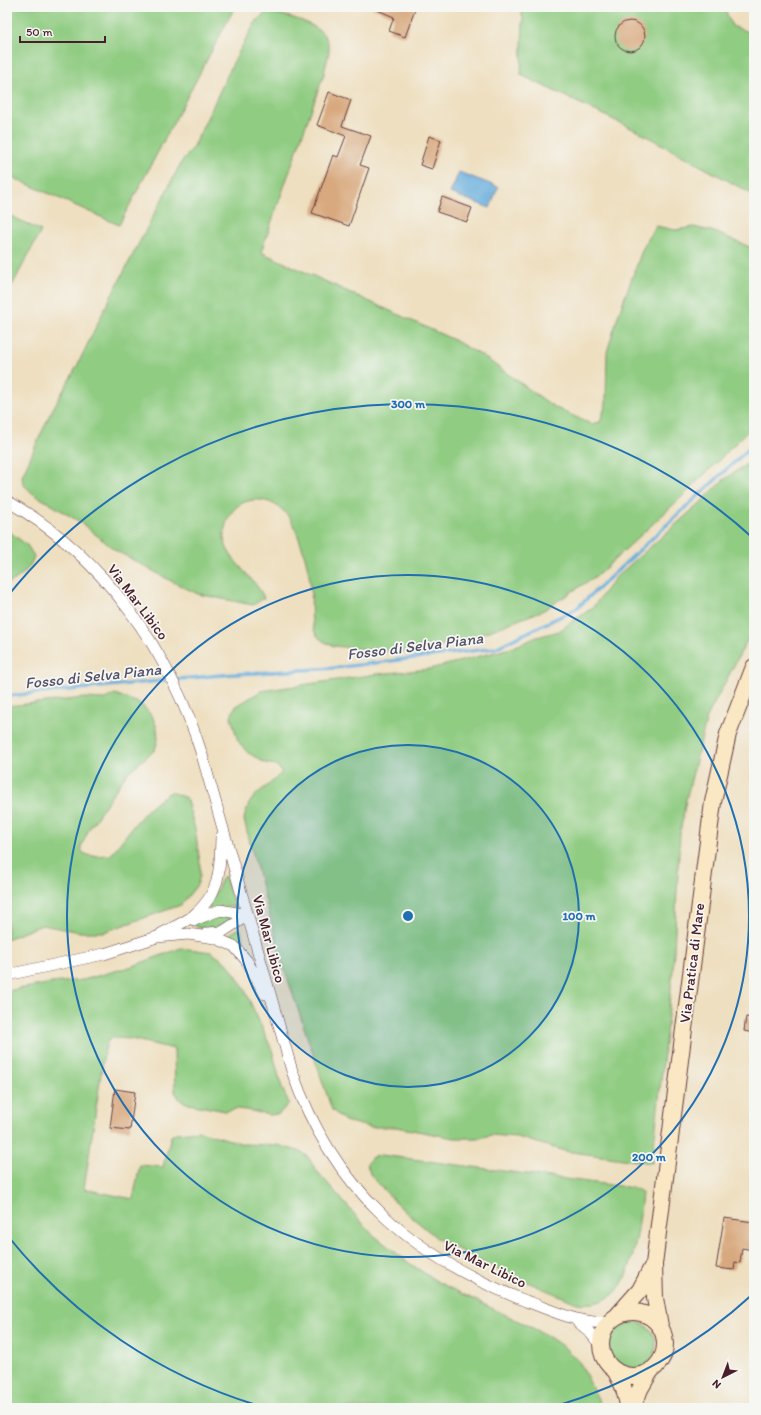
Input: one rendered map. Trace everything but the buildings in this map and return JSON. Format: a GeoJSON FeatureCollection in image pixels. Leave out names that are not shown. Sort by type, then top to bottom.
{"type":"FeatureCollection","features":[{"type":"Feature","properties":{"kind":"street","name":"Via Mar Libico"},"geometry":{"type":"LineString","coordinates":[[7,501],[53,532],[92,566],[132,615],[164,665],[180,696],[197,741],[292,1071],[310,1118],[332,1155],[373,1205],[407,1236],[461,1272],[500,1290],[573,1319],[590,1322],[613,1319]]}},
{"type":"Feature","properties":{"kind":"street","name":"Via Pratica di Mare"},"geometry":{"type":"LineString","coordinates":[[660,1326],[655,1298],[654,1264],[715,790],[728,734],[754,667]]}},
{"type":"Feature","properties":{"kind":"street"},"geometry":{"type":"LineString","coordinates":[[157,937],[193,915],[213,892],[221,868],[221,825]]}},
{"type":"Feature","properties":{"kind":"street"},"geometry":{"type":"LineString","coordinates":[[7,975],[104,954],[157,937],[207,914],[220,910],[248,915]]}},
{"type":"Feature","properties":{"kind":"street"},"geometry":{"type":"LineString","coordinates":[[157,937],[199,932],[214,934],[222,932],[248,915]]}},
{"type":"Feature","properties":{"kind":"street"},"geometry":{"type":"LineString","coordinates":[[157,937],[181,934],[200,935],[216,938],[234,946],[247,961],[272,1004]]}},
{"type":"Feature","properties":{"kind":"street","name":"Via Pratica di Mare"},"geometry":{"type":"LineString","coordinates":[[613,1319],[640,1290],[654,1264]]}},
{"type":"Feature","properties":{"kind":"street"},"geometry":{"type":"LineString","coordinates":[[615,1370],[633,1376],[643,1374],[657,1365],[664,1351],[664,1334],[660,1326],[653,1319],[640,1313],[625,1313],[613,1319],[605,1329],[602,1347],[609,1364],[615,1370],[623,1386],[629,1408]]}},
{"type":"Feature","properties":{"kind":"street","name":"Via Mar Libico"},"geometry":{"type":"LineString","coordinates":[[573,1319],[589,1331],[602,1347]]}},
{"type":"Feature","properties":{"kind":"street"},"geometry":{"type":"LineString","coordinates":[[633,1408],[640,1389],[651,1370]]}},
{"type":"Feature","properties":{"kind":"green space"},"geometry":{"type":"Polygon","coordinates":[[[7,7],[235,7],[119,225],[7,175],[7,7]]]}},
{"type":"Feature","properties":{"kind":"green space"},"geometry":{"type":"Polygon","coordinates":[[[519,7],[724,7],[732,26],[754,34],[754,195],[639,132],[521,75],[523,18],[519,7]]]}},
{"type":"Feature","properties":{"kind":"green space"},"geometry":{"type":"Polygon","coordinates":[[[268,11],[297,19],[316,28],[323,34],[328,42],[329,52],[324,74],[261,252],[454,340],[484,357],[554,407],[591,424],[600,422],[606,404],[607,352],[619,313],[643,248],[656,226],[675,230],[694,227],[715,232],[754,249],[754,425],[686,493],[599,574],[544,610],[474,637],[442,645],[420,647],[398,653],[334,646],[325,642],[315,633],[312,615],[310,582],[303,550],[294,526],[287,514],[277,506],[266,501],[254,500],[243,503],[234,510],[227,521],[224,536],[225,544],[234,560],[255,583],[264,598],[253,605],[198,594],[171,581],[115,550],[80,522],[32,493],[23,484],[22,476],[50,414],[77,366],[105,308],[182,161],[193,148],[234,61],[256,21],[268,11]]]}},
{"type":"Feature","properties":{"kind":"green space"},"geometry":{"type":"Polygon","coordinates":[[[7,214],[41,231],[7,295],[7,214]]]}},
{"type":"Feature","properties":{"kind":"green space"},"geometry":{"type":"Polygon","coordinates":[[[754,459],[754,627],[707,717],[686,800],[680,833],[673,970],[652,1163],[565,1151],[517,1137],[491,1135],[479,1138],[454,1138],[396,1127],[369,1127],[345,1121],[332,1110],[282,962],[244,820],[246,811],[253,798],[276,779],[282,772],[276,765],[265,763],[247,752],[238,741],[231,717],[235,707],[261,691],[377,674],[430,669],[511,648],[537,637],[559,631],[593,607],[616,577],[699,504],[722,481],[754,459]]]}},
{"type":"Feature","properties":{"kind":"green space"},"geometry":{"type":"Polygon","coordinates":[[[7,530],[27,545],[34,556],[30,565],[24,572],[8,584],[7,584],[7,530]]]}},
{"type":"Feature","properties":{"kind":"green space"},"geometry":{"type":"Polygon","coordinates":[[[115,694],[141,704],[152,716],[157,728],[158,739],[155,750],[127,773],[89,829],[81,847],[83,853],[91,856],[111,855],[145,812],[171,792],[186,798],[195,829],[200,863],[200,876],[197,885],[181,905],[104,932],[80,932],[42,925],[7,939],[7,706],[85,698],[105,699],[115,694]]]}},
{"type":"Feature","properties":{"kind":"green space"},"geometry":{"type":"Polygon","coordinates":[[[225,876],[234,907],[209,909],[208,907],[223,877],[225,876]]]}},
{"type":"Feature","properties":{"kind":"green space"},"geometry":{"type":"Polygon","coordinates":[[[227,915],[236,918],[220,926],[208,928],[197,927],[192,924],[217,916],[227,915]]]}},
{"type":"Feature","properties":{"kind":"green space"},"geometry":{"type":"Polygon","coordinates":[[[240,928],[245,947],[243,949],[227,935],[240,928]]]}},
{"type":"Feature","properties":{"kind":"green space"},"geometry":{"type":"Polygon","coordinates":[[[181,948],[211,952],[228,964],[236,975],[244,988],[272,1050],[282,1088],[289,1103],[279,1114],[269,1115],[236,1109],[225,1111],[189,1104],[180,1100],[175,1092],[174,1049],[131,1039],[112,1038],[107,1042],[104,1054],[84,1189],[133,1199],[140,1165],[163,1167],[171,1136],[176,1133],[199,1131],[244,1144],[277,1145],[302,1152],[308,1157],[316,1170],[371,1233],[409,1263],[438,1282],[543,1333],[564,1347],[580,1363],[598,1399],[600,1408],[7,1408],[7,991],[52,983],[83,980],[133,966],[181,948]]]}},
{"type":"Feature","properties":{"kind":"green space"},"geometry":{"type":"Polygon","coordinates":[[[381,1155],[634,1188],[642,1192],[636,1242],[629,1268],[624,1279],[619,1288],[606,1299],[595,1303],[577,1303],[494,1268],[438,1239],[402,1209],[370,1174],[367,1164],[371,1158],[381,1155]]]}},
{"type":"Feature","properties":{"kind":"green space"},"geometry":{"type":"Polygon","coordinates":[[[627,1321],[637,1321],[646,1325],[652,1331],[655,1336],[655,1354],[646,1365],[637,1369],[627,1369],[618,1365],[612,1359],[608,1350],[608,1340],[612,1331],[618,1325],[627,1321]]]}},
{"type":"Feature","properties":{"kind":"water"},"geometry":{"type":"Polygon","coordinates":[[[459,172],[498,187],[490,208],[450,193],[459,172]]]}},
{"type":"Feature","properties":{"kind":"waterway","name":"Fosso di Selva Piana"},"geometry":{"type":"LineString","coordinates":[[7,696],[221,675],[334,668],[495,648],[576,609],[754,444]]}}]}
